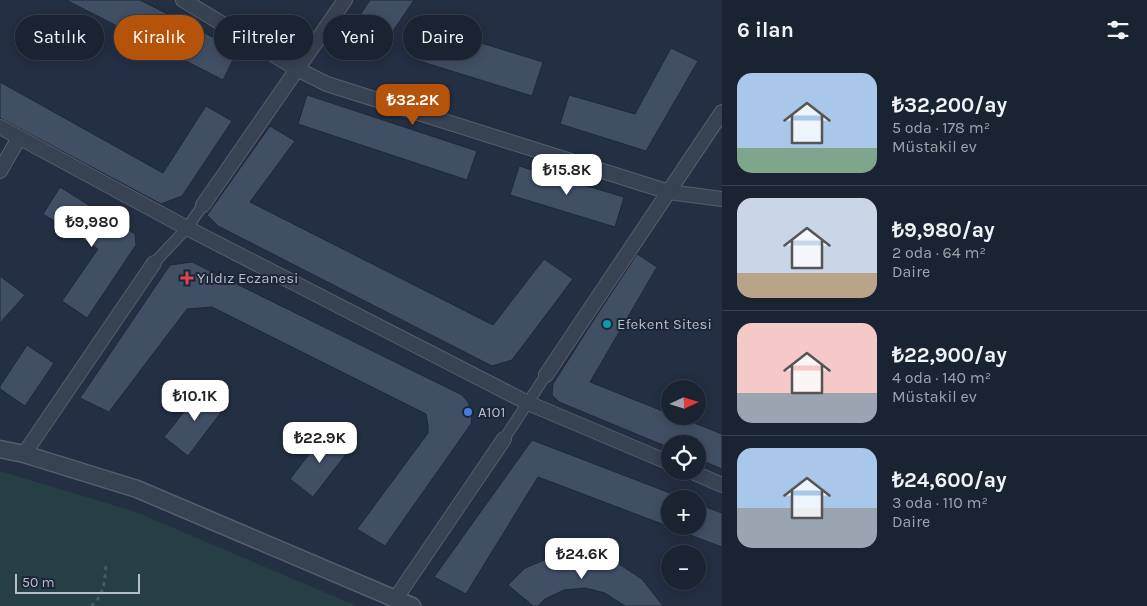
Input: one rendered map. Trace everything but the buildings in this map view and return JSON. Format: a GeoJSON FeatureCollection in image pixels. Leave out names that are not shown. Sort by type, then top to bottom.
{"type":"FeatureCollection","features":[{"type":"Feature","properties":{"kind":"street"},"geometry":{"type":"LineString","coordinates":[[183,0],[297,69],[327,84],[669,192],[722,199]]}},
{"type":"Feature","properties":{"kind":"street"},"geometry":{"type":"LineString","coordinates":[[24,454],[154,263],[186,228],[344,0]]}},
{"type":"Feature","properties":{"kind":"street"},"geometry":{"type":"LineString","coordinates":[[396,598],[722,112]]}},
{"type":"Feature","properties":{"kind":"street"},"geometry":{"type":"LineString","coordinates":[[0,127],[186,228],[528,403],[661,459]]}},
{"type":"Feature","properties":{"kind":"street"},"geometry":{"type":"LineString","coordinates":[[0,171],[19,138]]}},
{"type":"Feature","properties":{"kind":"street"},"geometry":{"type":"LineString","coordinates":[[0,449],[24,454],[136,489],[412,606]]}},
{"type":"Feature","properties":{"kind":"street"},"geometry":{"type":"LineString","coordinates":[[706,478],[722,485]]}},
{"type":"Feature","properties":{"kind":"path"},"geometry":{"type":"LineString","coordinates":[[91,606],[98,600],[104,584],[106,563]]}},
{"type":"Feature","properties":{"kind":"green space"},"geometry":{"type":"Polygon","coordinates":[[[0,471],[136,512],[357,606],[0,606],[0,471]]]}},
{"type":"Feature","properties":{"kind":"place","name":"Yıldız Eczanesi"},"geometry":{"type":"Point","coordinates":[187,278]}},
{"type":"Feature","properties":{"kind":"place","name":"Efekent Sitesi"},"geometry":{"type":"Point","coordinates":[607,324]}},
{"type":"Feature","properties":{"kind":"place","name":"A101"},"geometry":{"type":"Point","coordinates":[468,412]}}]}
